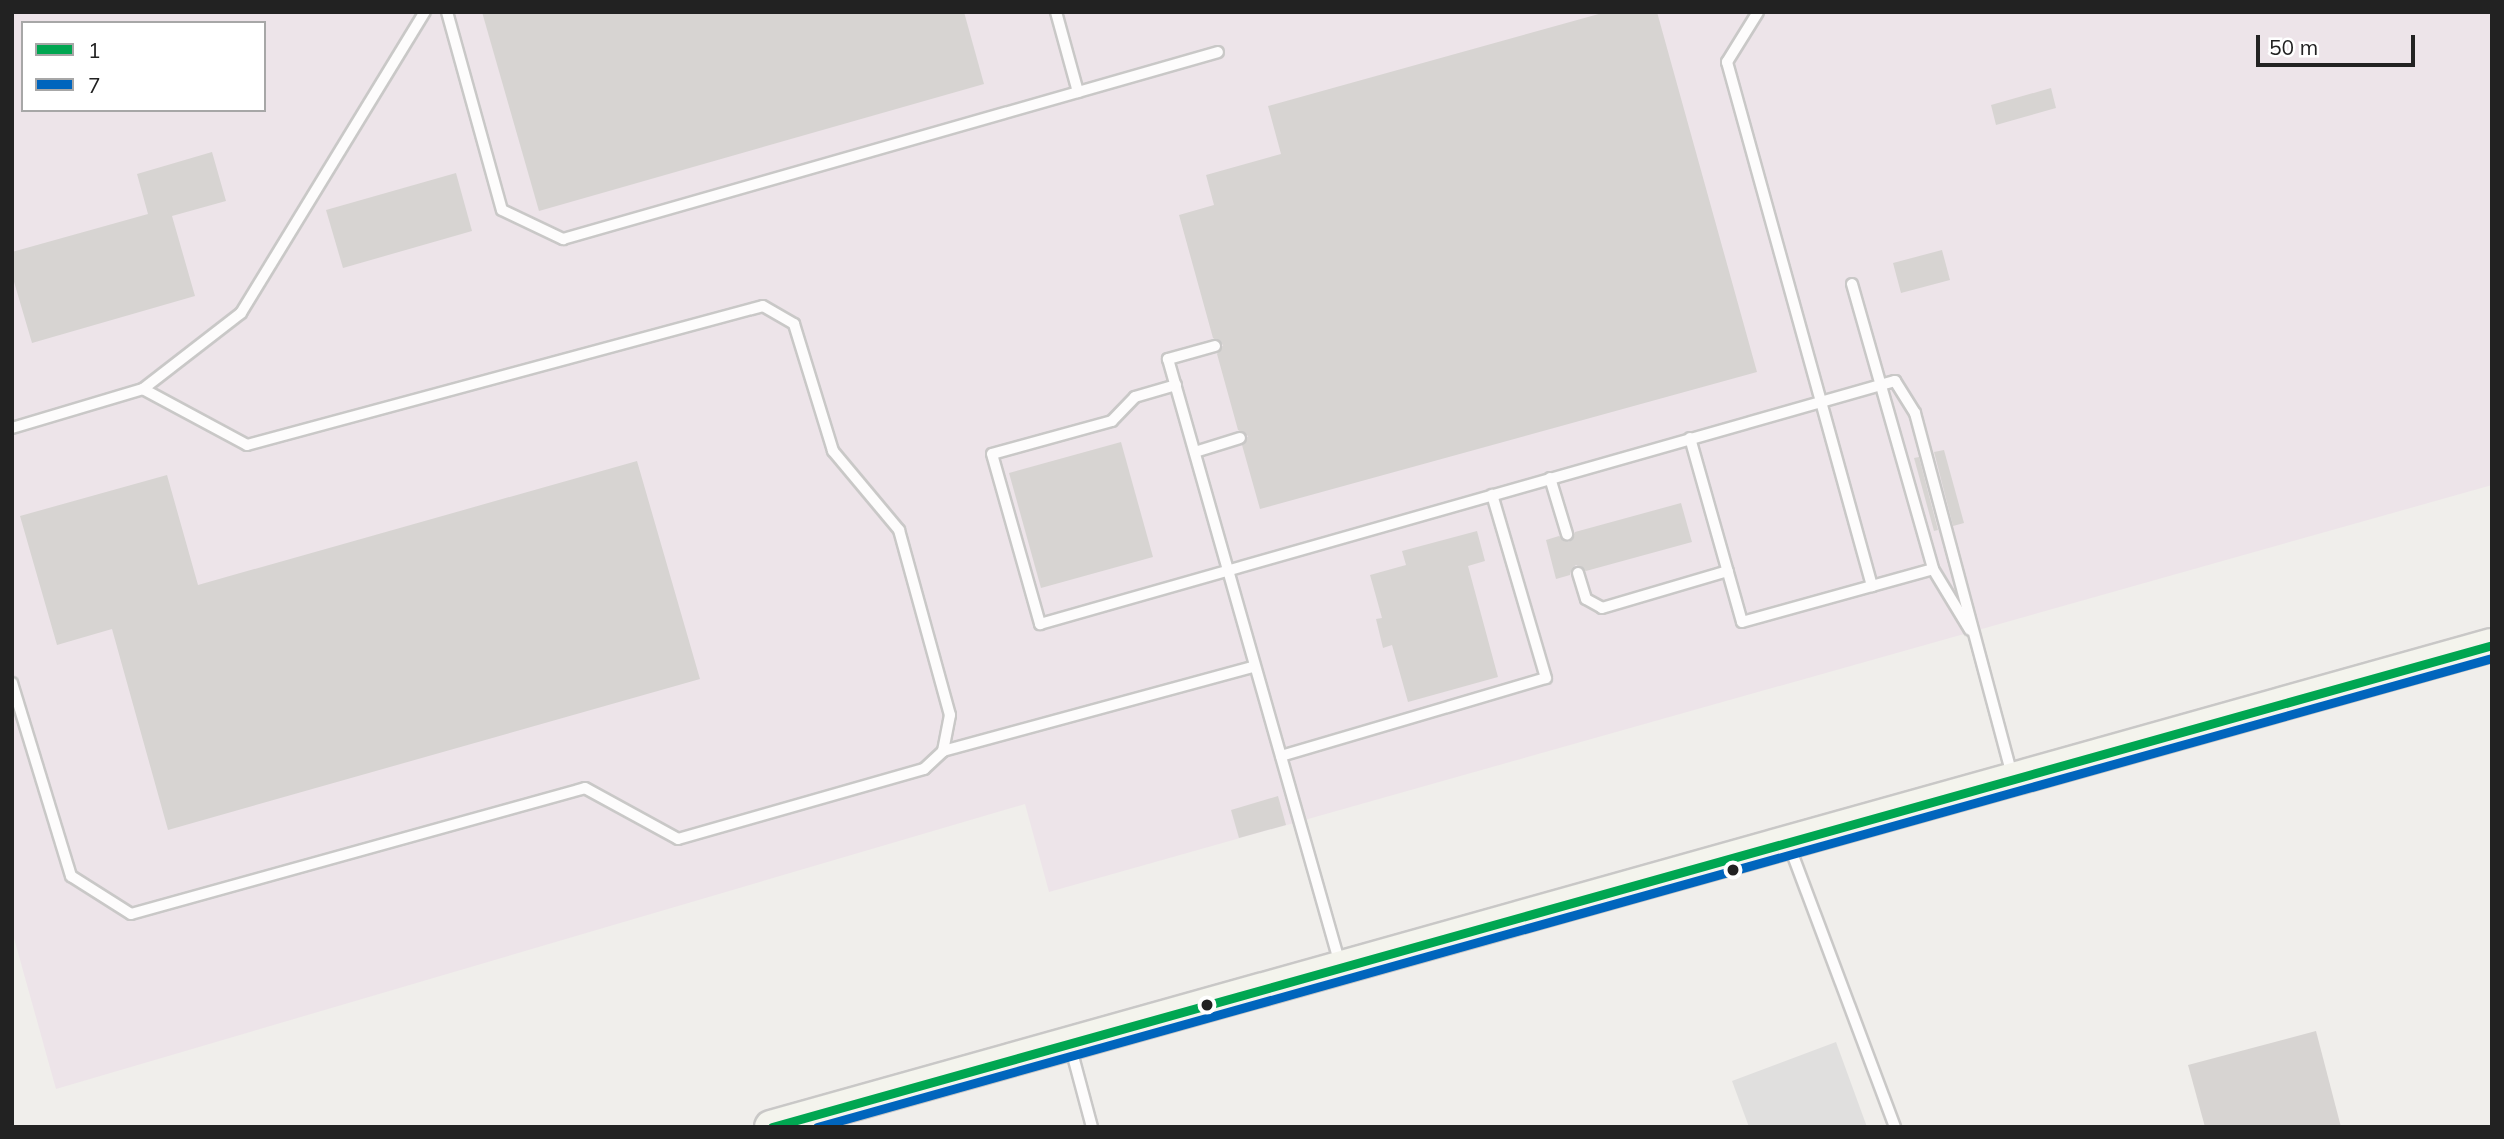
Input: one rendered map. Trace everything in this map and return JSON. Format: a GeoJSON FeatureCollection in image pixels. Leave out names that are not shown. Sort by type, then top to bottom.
{"type":"FeatureCollection","features":[{"type":"Feature","properties":{"kind":"street"},"geometry":{"type":"LineString","coordinates":[[771,1127],[2492,645]]}},
{"type":"Feature","properties":{"kind":"lane"},"geometry":{"type":"LineString","coordinates":[[12,428],[143,389],[242,313],[425,12]]}},
{"type":"Feature","properties":{"kind":"lane"},"geometry":{"type":"LineString","coordinates":[[447,12],[502,210],[563,239],[1218,52]]}},
{"type":"Feature","properties":{"kind":"lane"},"geometry":{"type":"LineString","coordinates":[[1056,12],[1078,92]]}},
{"type":"Feature","properties":{"kind":"lane"},"geometry":{"type":"LineString","coordinates":[[1758,12],[1727,62],[1872,586]]}},
{"type":"Feature","properties":{"kind":"lane"},"geometry":{"type":"LineString","coordinates":[[1852,284],[1933,569],[1976,640]]}},
{"type":"Feature","properties":{"kind":"lane"},"geometry":{"type":"LineString","coordinates":[[143,389],[247,445],[763,306],[794,324],[833,451],[899,530],[950,715],[943,751]]}},
{"type":"Feature","properties":{"kind":"lane"},"geometry":{"type":"LineString","coordinates":[[1215,346],[1168,359],[1340,967]]}},
{"type":"Feature","properties":{"kind":"lane"},"geometry":{"type":"LineString","coordinates":[[1176,385],[1135,397],[1112,421],[992,454],[1040,624],[1895,381],[1915,413],[2013,778]]}},
{"type":"Feature","properties":{"kind":"lane"},"geometry":{"type":"LineString","coordinates":[[1195,452],[1240,438]]}},
{"type":"Feature","properties":{"kind":"lane"},"geometry":{"type":"LineString","coordinates":[[1690,438],[1742,622],[1933,569]]}},
{"type":"Feature","properties":{"kind":"lane"},"geometry":{"type":"LineString","coordinates":[[1550,478],[1567,534]]}},
{"type":"Feature","properties":{"kind":"lane"},"geometry":{"type":"LineString","coordinates":[[1281,756],[1546,678],[1492,495]]}},
{"type":"Feature","properties":{"kind":"lane"},"geometry":{"type":"LineString","coordinates":[[1578,573],[1586,599],[1602,608],[1728,571]]}},
{"type":"Feature","properties":{"kind":"lane"},"geometry":{"type":"LineString","coordinates":[[12,682],[71,876],[131,914],[585,788],[678,839],[924,769],[943,751],[1255,666]]}},
{"type":"Feature","properties":{"kind":"lane"},"geometry":{"type":"LineString","coordinates":[[1788,843],[1895,1127]]}},
{"type":"Feature","properties":{"kind":"lane"},"geometry":{"type":"LineString","coordinates":[[1069,1042],[1092,1127]]}},
{"type":"Feature","properties":{"kind":"shaded area"},"geometry":{"type":"Polygon","coordinates":[[[12,12],[2492,12],[2492,485],[1049,892],[1025,804],[56,1089],[12,931],[12,12]]]}},
{"type":"Feature","properties":{"kind":"shaded area"},"geometry":{"type":"Polygon","coordinates":[[[1836,1042],[1867,1127],[1749,1127],[1732,1081],[1836,1042]]]}},
{"type":"Feature","properties":{"kind":"building"},"geometry":{"type":"Polygon","coordinates":[[[482,12],[964,12],[984,84],[539,211],[482,12]]]}},
{"type":"Feature","properties":{"kind":"building"},"geometry":{"type":"Polygon","coordinates":[[[1606,12],[1657,12],[1757,372],[1260,509],[1242,445],[1248,436],[1238,430],[1217,354],[1223,345],[1213,338],[1179,215],[1214,205],[1206,175],[1281,154],[1268,106],[1606,12]]]}},
{"type":"Feature","properties":{"kind":"building"},"geometry":{"type":"Polygon","coordinates":[[[2051,88],[2056,108],[1996,125],[1991,105],[2051,88]]]}},
{"type":"Feature","properties":{"kind":"building"},"geometry":{"type":"Polygon","coordinates":[[[212,152],[226,201],[172,216],[195,296],[32,343],[12,275],[12,252],[148,214],[137,174],[212,152]]]}},
{"type":"Feature","properties":{"kind":"building"},"geometry":{"type":"Polygon","coordinates":[[[456,173],[472,231],[343,268],[326,210],[456,173]]]}},
{"type":"Feature","properties":{"kind":"building"},"geometry":{"type":"Polygon","coordinates":[[[1942,250],[1950,280],[1901,293],[1893,263],[1942,250]]]}},
{"type":"Feature","properties":{"kind":"building"},"geometry":{"type":"Polygon","coordinates":[[[1121,442],[1153,557],[1041,588],[1009,473],[1121,442]]]}},
{"type":"Feature","properties":{"kind":"building"},"geometry":{"type":"Polygon","coordinates":[[[1944,450],[1964,523],[1953,526],[1934,452],[1944,450]]]}},
{"type":"Feature","properties":{"kind":"building"},"geometry":{"type":"Polygon","coordinates":[[[1919,457],[1938,530],[1934,531],[1914,458],[1919,457]]]}},
{"type":"Feature","properties":{"kind":"building"},"geometry":{"type":"Polygon","coordinates":[[[637,461],[700,679],[168,830],[112,629],[57,645],[20,516],[167,475],[198,585],[637,461]]]}},
{"type":"Feature","properties":{"kind":"building"},"geometry":{"type":"Polygon","coordinates":[[[1681,503],[1692,542],[1586,571],[1576,565],[1570,575],[1556,579],[1546,540],[1559,536],[1569,542],[1575,532],[1681,503]]]}},
{"type":"Feature","properties":{"kind":"building"},"geometry":{"type":"Polygon","coordinates":[[[1477,531],[1485,561],[1468,566],[1498,677],[1408,702],[1392,645],[1383,648],[1376,619],[1382,618],[1370,575],[1406,565],[1402,551],[1477,531]]]}},
{"type":"Feature","properties":{"kind":"building"},"geometry":{"type":"Polygon","coordinates":[[[1278,796],[1286,825],[1239,838],[1231,810],[1278,796]]]}},
{"type":"Feature","properties":{"kind":"building"},"geometry":{"type":"Polygon","coordinates":[[[2316,1031],[2341,1127],[2205,1127],[2188,1065],[2316,1031]]]}},
{"type":"Feature","properties":{"kind":"transit line","name":"1"},"geometry":{"type":"LineString","coordinates":[[772,1127],[2492,645]]}},
{"type":"Feature","properties":{"kind":"transit line","name":"7"},"geometry":{"type":"LineString","coordinates":[[817,1127],[2492,658]]}}]}
